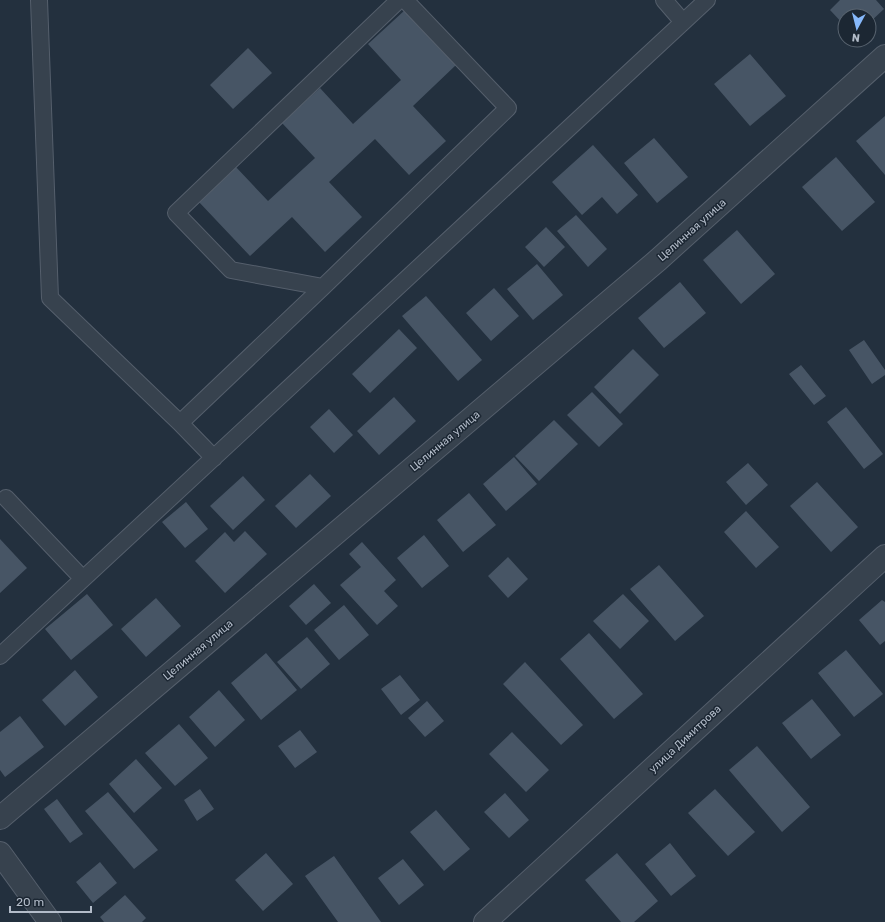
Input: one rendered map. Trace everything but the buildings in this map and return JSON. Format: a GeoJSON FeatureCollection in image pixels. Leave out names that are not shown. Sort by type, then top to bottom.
{"type":"FeatureCollection","features":[{"type":"Feature","properties":{"kind":"street","name":"Целинная улица"},"geometry":{"type":"LineString","coordinates":[[0,818],[658,260],[885,56]]}},
{"type":"Feature","properties":{"kind":"street","name":"улица Димитрова"},"geometry":{"type":"LineString","coordinates":[[485,922],[885,556]]}},
{"type":"Feature","properties":{"kind":"street"},"geometry":{"type":"LineString","coordinates":[[0,853],[50,922]]}},
{"type":"Feature","properties":{"kind":"lane"},"geometry":{"type":"LineString","coordinates":[[39,0],[50,298],[180,423],[214,458]]}},
{"type":"Feature","properties":{"kind":"lane"},"geometry":{"type":"LineString","coordinates":[[322,287],[231,270],[176,213],[399,0]]}},
{"type":"Feature","properties":{"kind":"lane"},"geometry":{"type":"LineString","coordinates":[[180,423],[508,108],[405,0]]}},
{"type":"Feature","properties":{"kind":"lane"},"geometry":{"type":"LineString","coordinates":[[664,0],[683,22]]}},
{"type":"Feature","properties":{"kind":"lane"},"geometry":{"type":"LineString","coordinates":[[0,656],[707,0]]}},
{"type":"Feature","properties":{"kind":"lane"},"geometry":{"type":"LineString","coordinates":[[6,498],[84,579]]}}]}
